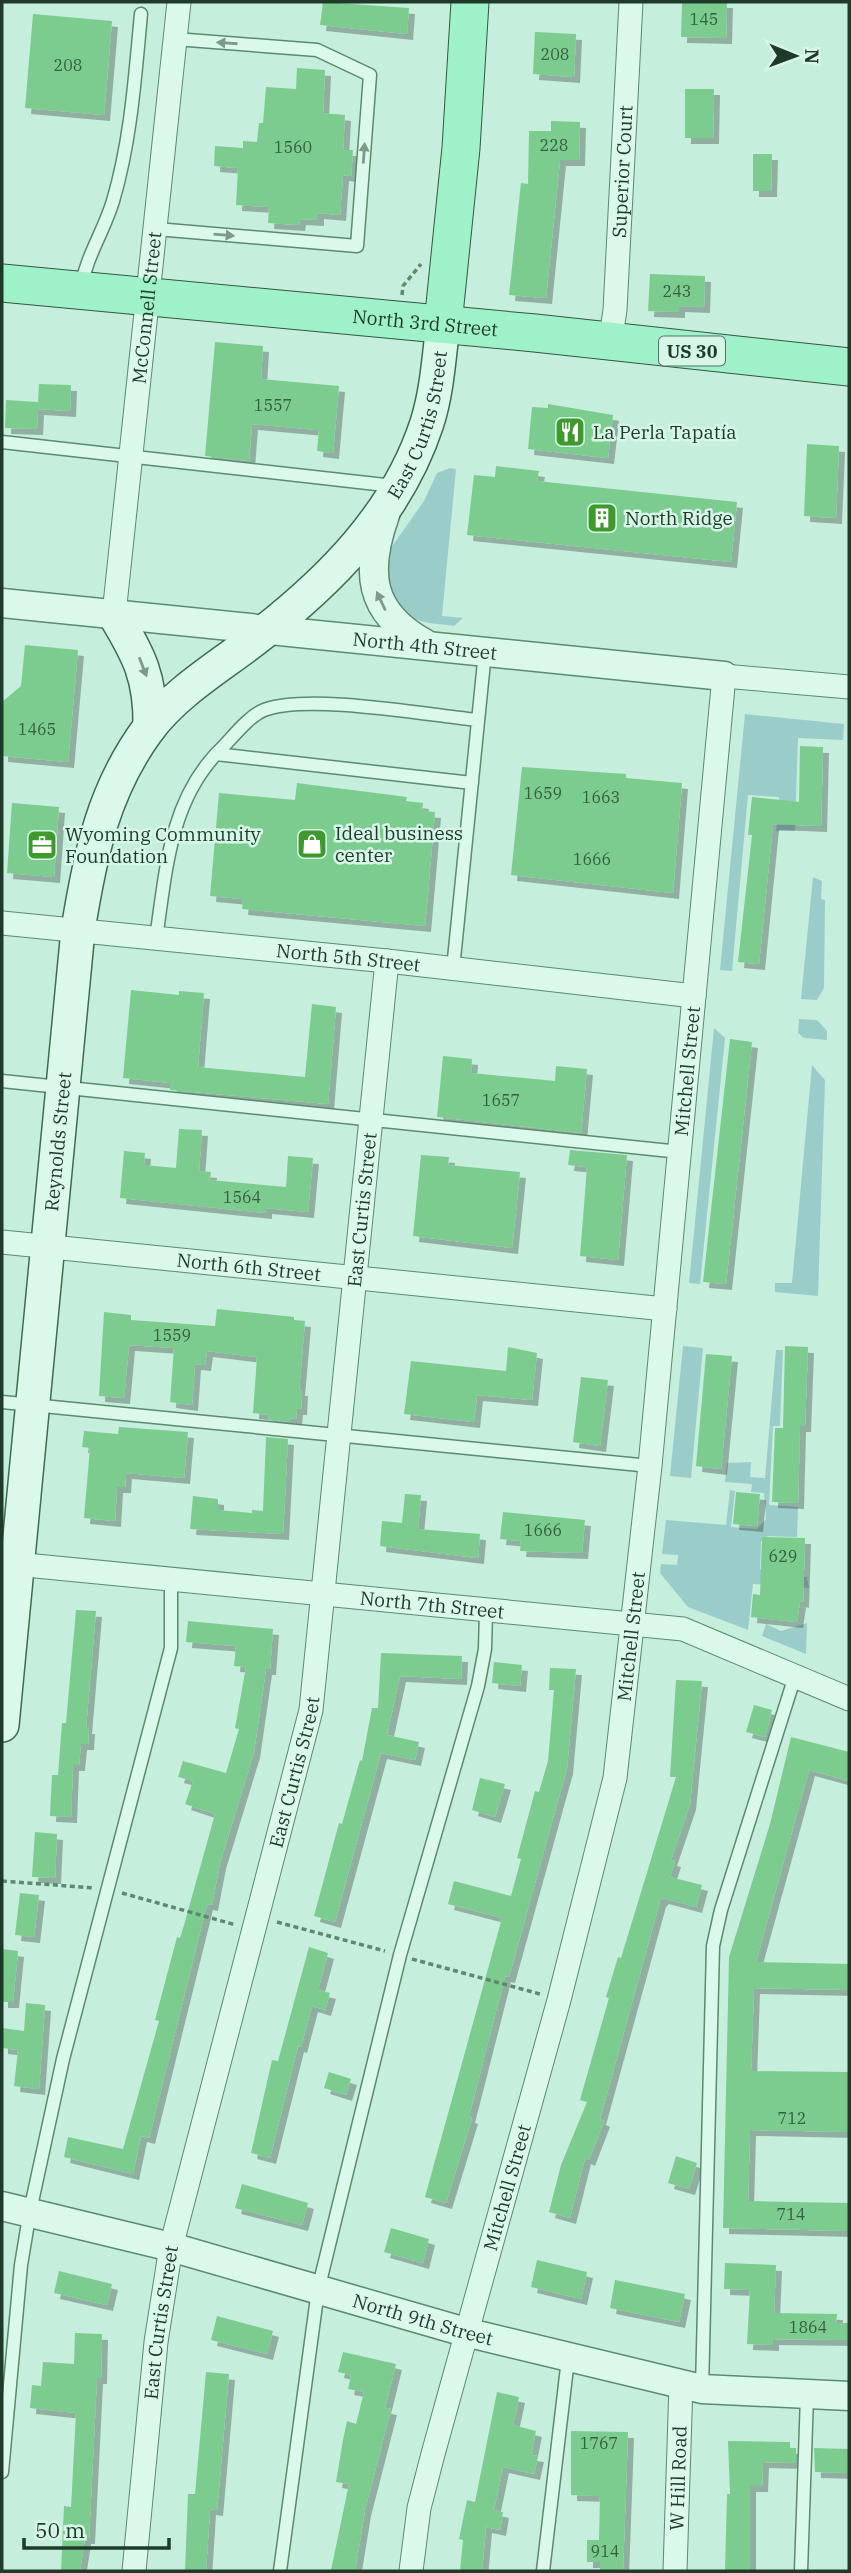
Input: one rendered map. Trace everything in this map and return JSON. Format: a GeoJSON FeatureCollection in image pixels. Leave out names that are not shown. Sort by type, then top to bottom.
{"type":"FeatureCollection","features":[{"type":"Feature","properties":{"kind":"main road","name":"East Curtis Street"},"geometry":{"type":"LineString","coordinates":[[268,629],[356,548],[393,498],[428,422],[437,380],[461,148],[470,2]]}},
{"type":"Feature","properties":{"kind":"main road","name":"North 3rd Street"},"geometry":{"type":"LineString","coordinates":[[2,283],[443,324],[849,367]]}},
{"type":"Feature","properties":{"kind":"main road"},"geometry":{"type":"LineString","coordinates":[[114,614],[138,654],[148,680],[150,727]]}},
{"type":"Feature","properties":{"kind":"main road","name":"Reynolds Street"},"geometry":{"type":"LineString","coordinates":[[2,1725],[18,1404],[48,1246],[78,930],[91,852],[111,791],[150,727],[198,683],[268,629]]}},
{"type":"Feature","properties":{"kind":"street","name":"McConnell Street"},"geometry":{"type":"LineString","coordinates":[[114,614],[179,2]]}},
{"type":"Feature","properties":{"kind":"street","name":"Superior Court"},"geometry":{"type":"LineString","coordinates":[[610,343],[615,310],[631,2]]}},
{"type":"Feature","properties":{"kind":"street"},"geometry":{"type":"LineString","coordinates":[[393,498],[375,543],[373,581],[389,617],[403,631],[430,646]]}},
{"type":"Feature","properties":{"kind":"street","name":"North 4th Street"},"geometry":{"type":"LineString","coordinates":[[2,603],[849,687]]}},
{"type":"Feature","properties":{"kind":"street","name":"Mitchell Street"},"geometry":{"type":"LineString","coordinates":[[411,2571],[419,2508],[615,1778],[650,1466],[724,676]]}},
{"type":"Feature","properties":{"kind":"street","name":"North 5th Street"},"geometry":{"type":"LineString","coordinates":[[2,923],[387,961],[694,996]]}},
{"type":"Feature","properties":{"kind":"street","name":"East Curtis Street"},"geometry":{"type":"LineString","coordinates":[[134,2571],[156,2342],[171,2247],[251,1930],[311,1710],[387,961]]}},
{"type":"Feature","properties":{"kind":"street","name":"North 6th Street"},"geometry":{"type":"LineString","coordinates":[[2,1242],[665,1309]]}},
{"type":"Feature","properties":{"kind":"street","name":"North 7th Street"},"geometry":{"type":"LineString","coordinates":[[10,1563],[683,1629],[849,1699]]}},
{"type":"Feature","properties":{"kind":"street","name":"North 9th Street"},"geometry":{"type":"LineString","coordinates":[[2,2206],[171,2247],[465,2332],[691,2387],[807,2396],[849,2396]]}},
{"type":"Feature","properties":{"kind":"street","name":"W Hill Road"},"geometry":{"type":"LineString","coordinates":[[675,2571],[691,2387]]}},
{"type":"Feature","properties":{"kind":"lane"},"geometry":{"type":"LineString","coordinates":[[80,290],[87,259],[113,202],[131,124],[141,13]]}},
{"type":"Feature","properties":{"kind":"lane"},"geometry":{"type":"LineString","coordinates":[[156,229],[357,246],[370,75],[317,50],[175,40]]}},
{"type":"Feature","properties":{"kind":"lane"},"geometry":{"type":"LineString","coordinates":[[2,443],[132,455],[393,498]]}},
{"type":"Feature","properties":{"kind":"lane"},"geometry":{"type":"LineString","coordinates":[[453,969],[485,652]]}},
{"type":"Feature","properties":{"kind":"lane"},"geometry":{"type":"LineString","coordinates":[[156,938],[172,835],[186,795],[200,771],[261,711],[282,705],[312,704],[478,720]]}},
{"type":"Feature","properties":{"kind":"lane"},"geometry":{"type":"LineString","coordinates":[[216,754],[472,783]]}},
{"type":"Feature","properties":{"kind":"lane"},"geometry":{"type":"LineString","coordinates":[[2,1081],[680,1152]]}},
{"type":"Feature","properties":{"kind":"lane"},"geometry":{"type":"LineString","coordinates":[[18,1404],[650,1466]]}},
{"type":"Feature","properties":{"kind":"lane"},"geometry":{"type":"LineString","coordinates":[[2,2472],[22,2265],[30,2211],[63,2059],[171,1648],[170,1579]]}},
{"type":"Feature","properties":{"kind":"lane"},"geometry":{"type":"LineString","coordinates":[[280,2571],[318,2290],[404,1942],[478,1686],[485,1649],[486,1611]]}},
{"type":"Feature","properties":{"kind":"lane"},"geometry":{"type":"LineString","coordinates":[[691,2387],[713,1946],[721,1910],[795,1676]]}},
{"type":"Feature","properties":{"kind":"lane"},"geometry":{"type":"LineString","coordinates":[[543,2571],[568,2359]]}},
{"type":"Feature","properties":{"kind":"lane"},"geometry":{"type":"LineString","coordinates":[[801,2571],[807,2396]]}},
{"type":"Feature","properties":{"kind":"path"},"geometry":{"type":"LineString","coordinates":[[2,1881],[109,1889],[251,1930]]}},
{"type":"Feature","properties":{"kind":"shaded area"},"geometry":{"type":"Polygon","coordinates":[[[450,468],[456,469],[442,616],[463,618],[454,626],[421,621],[407,615],[393,598],[387,576],[393,545],[424,501],[437,473],[450,468]]]}},
{"type":"Feature","properties":{"kind":"shaded area"},"geometry":{"type":"Polygon","coordinates":[[[745,714],[844,724],[843,740],[798,738],[795,831],[776,831],[779,797],[748,795],[732,971],[720,970],[745,714]]]}},
{"type":"Feature","properties":{"kind":"shaded area"},"geometry":{"type":"Polygon","coordinates":[[[813,877],[822,881],[821,899],[825,900],[824,988],[817,1000],[801,999],[813,877]]]}},
{"type":"Feature","properties":{"kind":"shaded area"},"geometry":{"type":"Polygon","coordinates":[[[799,1019],[817,1020],[827,1031],[827,1040],[804,1038],[798,1033],[799,1019]]]}},
{"type":"Feature","properties":{"kind":"shaded area"},"geometry":{"type":"Polygon","coordinates":[[[714,1028],[725,1038],[700,1284],[689,1283],[714,1028]]]}},
{"type":"Feature","properties":{"kind":"shaded area"},"geometry":{"type":"Polygon","coordinates":[[[812,1065],[825,1080],[818,1296],[775,1292],[775,1283],[792,1283],[812,1065]]]}},
{"type":"Feature","properties":{"kind":"shaded area"},"geometry":{"type":"Polygon","coordinates":[[[683,1346],[703,1348],[691,1478],[670,1476],[683,1346]]]}},
{"type":"Feature","properties":{"kind":"shaded area"},"geometry":{"type":"Polygon","coordinates":[[[776,1350],[783,1350],[780,1426],[773,1426],[769,1505],[798,1507],[797,1537],[765,1536],[782,1541],[761,1541],[760,1569],[782,1570],[782,1577],[807,1577],[809,1588],[753,1584],[748,1630],[688,1607],[660,1573],[661,1564],[677,1565],[678,1555],[662,1554],[666,1520],[726,1525],[730,1490],[735,1491],[731,1527],[757,1529],[766,1519],[764,1493],[751,1492],[752,1484],[725,1482],[727,1463],[751,1462],[750,1477],[765,1478],[776,1350]]]}},
{"type":"Feature","properties":{"kind":"shaded area"},"geometry":{"type":"Polygon","coordinates":[[[807,1623],[806,1654],[762,1636],[766,1624],[781,1631],[807,1623]]]}},
{"type":"Feature","properties":{"kind":"building"},"geometry":{"type":"Polygon","coordinates":[[[323,2],[409,8],[407,34],[320,25],[323,2]]]}},
{"type":"Feature","properties":{"kind":"building"},"geometry":{"type":"Polygon","coordinates":[[[682,2],[727,2],[726,38],[681,37],[682,2]]]}},
{"type":"Feature","properties":{"kind":"building"},"geometry":{"type":"Polygon","coordinates":[[[33,14],[112,21],[104,115],[25,108],[33,14]]]}},
{"type":"Feature","properties":{"kind":"building"},"geometry":{"type":"Polygon","coordinates":[[[535,32],[576,34],[574,77],[533,74],[535,32]]]}},
{"type":"Feature","properties":{"kind":"building"},"geometry":{"type":"Polygon","coordinates":[[[297,68],[325,70],[323,113],[345,115],[343,150],[353,150],[351,176],[343,175],[340,215],[318,213],[318,220],[300,219],[299,225],[268,223],[269,207],[236,205],[238,168],[214,166],[215,146],[243,148],[243,141],[257,142],[259,123],[263,123],[266,87],[296,89],[297,68]]]}},
{"type":"Feature","properties":{"kind":"building"},"geometry":{"type":"Polygon","coordinates":[[[685,89],[714,89],[713,138],[685,138],[685,89]]]}},
{"type":"Feature","properties":{"kind":"building"},"geometry":{"type":"Polygon","coordinates":[[[551,121],[580,122],[579,160],[560,160],[546,298],[509,295],[521,183],[528,184],[529,131],[551,131],[551,121]]]}},
{"type":"Feature","properties":{"kind":"building"},"geometry":{"type":"Polygon","coordinates":[[[753,154],[772,154],[771,191],[753,191],[753,154]]]}},
{"type":"Feature","properties":{"kind":"building"},"geometry":{"type":"Polygon","coordinates":[[[650,274],[705,276],[704,307],[679,306],[679,312],[648,311],[650,274]]]}},
{"type":"Feature","properties":{"kind":"building"},"geometry":{"type":"Polygon","coordinates":[[[215,342],[263,346],[261,379],[339,386],[333,453],[317,451],[319,430],[252,424],[249,461],[205,456],[215,342]]]}},
{"type":"Feature","properties":{"kind":"building"},"geometry":{"type":"Polygon","coordinates":[[[39,384],[71,385],[70,411],[38,409],[37,429],[5,428],[6,400],[38,402],[39,384]]]}},
{"type":"Feature","properties":{"kind":"building","name":"La Perla Tapatía"},"geometry":{"type":"Polygon","coordinates":[[[548,404],[613,415],[608,458],[528,449],[532,407],[548,408],[548,404]]]}},
{"type":"Feature","properties":{"kind":"building"},"geometry":{"type":"Polygon","coordinates":[[[807,444],[839,446],[836,518],[804,516],[807,444]]]}},
{"type":"Feature","properties":{"kind":"building","name":"North Ridge"},"geometry":{"type":"Polygon","coordinates":[[[496,466],[539,471],[537,481],[737,502],[731,562],[467,535],[474,475],[495,477],[496,466]]]}},
{"type":"Feature","properties":{"kind":"building"},"geometry":{"type":"Polygon","coordinates":[[[25,645],[78,650],[68,762],[2,756],[2,702],[21,686],[25,645]]]}},
{"type":"Feature","properties":{"kind":"building"},"geometry":{"type":"Polygon","coordinates":[[[800,746],[823,747],[821,826],[773,824],[759,964],[738,962],[752,835],[748,835],[752,797],[799,802],[800,746]]]}},
{"type":"Feature","properties":{"kind":"building"},"geometry":{"type":"Polygon","coordinates":[[[522,767],[626,774],[626,778],[682,783],[673,893],[511,875],[522,767]]]}},
{"type":"Feature","properties":{"kind":"building"},"geometry":{"type":"Polygon","coordinates":[[[297,783],[407,797],[406,801],[423,803],[422,811],[435,812],[425,926],[242,909],[243,899],[210,896],[219,793],[295,800],[297,783]]]}},
{"type":"Feature","properties":{"kind":"building"},"geometry":{"type":"Polygon","coordinates":[[[12,803],[59,807],[54,877],[7,873],[12,803]]]}},
{"type":"Feature","properties":{"kind":"building"},"geometry":{"type":"Polygon","coordinates":[[[131,990],[179,995],[179,991],[204,993],[198,1067],[305,1077],[312,1004],[336,1007],[328,1104],[170,1090],[171,1083],[123,1078],[131,990]]]}},
{"type":"Feature","properties":{"kind":"building"},"geometry":{"type":"Polygon","coordinates":[[[730,1039],[752,1042],[726,1284],[703,1282],[730,1039]]]}},
{"type":"Feature","properties":{"kind":"building"},"geometry":{"type":"Polygon","coordinates":[[[443,1056],[472,1059],[471,1073],[555,1081],[556,1066],[587,1069],[581,1133],[437,1117],[443,1056]]]}},
{"type":"Feature","properties":{"kind":"building"},"geometry":{"type":"Polygon","coordinates":[[[179,1129],[202,1130],[199,1171],[211,1172],[210,1180],[286,1187],[288,1156],[313,1158],[308,1212],[266,1208],[266,1213],[120,1198],[124,1151],[145,1153],[144,1165],[176,1168],[179,1129]]]}},
{"type":"Feature","properties":{"kind":"building"},"geometry":{"type":"Polygon","coordinates":[[[570,1150],[627,1155],[618,1260],[580,1256],[587,1167],[568,1165],[570,1150]]]}},
{"type":"Feature","properties":{"kind":"building"},"geometry":{"type":"Polygon","coordinates":[[[421,1155],[449,1157],[448,1165],[520,1172],[512,1248],[413,1236],[421,1155]]]}},
{"type":"Feature","properties":{"kind":"building"},"geometry":{"type":"Polygon","coordinates":[[[217,1309],[294,1317],[294,1320],[305,1321],[299,1390],[302,1390],[301,1409],[297,1409],[296,1419],[290,1418],[290,1422],[268,1419],[269,1415],[253,1413],[257,1357],[207,1351],[205,1365],[195,1364],[192,1405],[170,1402],[174,1348],[129,1345],[124,1398],[99,1396],[104,1312],[131,1315],[131,1320],[215,1326],[217,1309]]]}},
{"type":"Feature","properties":{"kind":"building"},"geometry":{"type":"Polygon","coordinates":[[[785,1346],[808,1347],[805,1426],[800,1426],[798,1503],[772,1502],[775,1428],[783,1428],[785,1346]]]}},
{"type":"Feature","properties":{"kind":"building"},"geometry":{"type":"Polygon","coordinates":[[[508,1347],[537,1353],[532,1400],[477,1395],[474,1422],[404,1414],[411,1361],[506,1371],[508,1347]]]}},
{"type":"Feature","properties":{"kind":"building"},"geometry":{"type":"Polygon","coordinates":[[[706,1354],[732,1356],[721,1469],[696,1466],[706,1354]]]}},
{"type":"Feature","properties":{"kind":"building"},"geometry":{"type":"Polygon","coordinates":[[[581,1377],[608,1380],[600,1446],[573,1442],[581,1377]]]}},
{"type":"Feature","properties":{"kind":"building"},"geometry":{"type":"Polygon","coordinates":[[[119,1427],[188,1432],[184,1478],[126,1473],[125,1487],[117,1487],[115,1521],[84,1518],[90,1448],[82,1447],[84,1431],[118,1434],[119,1427]]]}},
{"type":"Feature","properties":{"kind":"building"},"geometry":{"type":"Polygon","coordinates":[[[266,1437],[288,1439],[283,1534],[190,1529],[193,1496],[218,1499],[218,1510],[252,1513],[252,1510],[263,1511],[266,1437]]]}},
{"type":"Feature","properties":{"kind":"building"},"geometry":{"type":"Polygon","coordinates":[[[736,1492],[760,1494],[757,1526],[733,1524],[736,1492]]]}},
{"type":"Feature","properties":{"kind":"building"},"geometry":{"type":"Polygon","coordinates":[[[405,1494],[421,1495],[418,1529],[480,1534],[478,1558],[380,1546],[382,1521],[402,1523],[405,1494]]]}},
{"type":"Feature","properties":{"kind":"building"},"geometry":{"type":"Polygon","coordinates":[[[503,1512],[585,1520],[582,1553],[520,1551],[521,1541],[500,1539],[503,1512]]]}},
{"type":"Feature","properties":{"kind":"building"},"geometry":{"type":"Polygon","coordinates":[[[762,1537],[805,1538],[803,1602],[800,1601],[797,1622],[751,1617],[753,1594],[760,1595],[762,1537]]]}},
{"type":"Feature","properties":{"kind":"building"},"geometry":{"type":"Polygon","coordinates":[[[76,1610],[96,1611],[86,1728],[89,1728],[88,1744],[81,1744],[79,1765],[73,1765],[71,1817],[50,1816],[52,1775],[58,1775],[62,1723],[66,1723],[76,1610]]]}},
{"type":"Feature","properties":{"kind":"building"},"geometry":{"type":"Polygon","coordinates":[[[188,1621],[273,1629],[270,1669],[266,1669],[254,1752],[220,1863],[212,1905],[207,1904],[149,2138],[141,2136],[133,2174],[64,2157],[68,2137],[123,2149],[159,2021],[155,2020],[177,1937],[180,1938],[215,1814],[185,1804],[193,1781],[178,1777],[183,1761],[226,1773],[239,1729],[235,1728],[246,1667],[234,1666],[236,1646],[186,1642],[188,1621]]]}},
{"type":"Feature","properties":{"kind":"building"},"geometry":{"type":"Polygon","coordinates":[[[381,1653],[462,1656],[461,1679],[400,1676],[387,1735],[419,1742],[415,1760],[381,1753],[335,1922],[314,1916],[339,1823],[342,1824],[360,1760],[362,1761],[372,1708],[378,1708],[381,1653]]]}},
{"type":"Feature","properties":{"kind":"building"},"geometry":{"type":"Polygon","coordinates":[[[494,1662],[522,1665],[520,1686],[492,1683],[494,1662]]]}},
{"type":"Feature","properties":{"kind":"building"},"geometry":{"type":"Polygon","coordinates":[[[550,1668],[576,1669],[567,1768],[509,1977],[505,1976],[469,2117],[472,2118],[446,2203],[425,2197],[502,1918],[448,1904],[454,1881],[511,1896],[521,1859],[517,1858],[535,1791],[539,1792],[548,1761],[554,1690],[549,1690],[550,1668]]]}},
{"type":"Feature","properties":{"kind":"building"},"geometry":{"type":"Polygon","coordinates":[[[676,1680],[702,1681],[690,1804],[671,1860],[675,1861],[670,1877],[702,1885],[696,1907],[663,1898],[660,1901],[600,2119],[604,2121],[589,2160],[585,2158],[570,2218],[549,2212],[561,2165],[587,2102],[580,2100],[609,1998],[606,1997],[618,1957],[621,1958],[676,1777],[670,1777],[676,1680]]]}},
{"type":"Feature","properties":{"kind":"building"},"geometry":{"type":"Polygon","coordinates":[[[754,1705],[772,1710],[765,1737],[746,1732],[754,1705]]]}},
{"type":"Feature","properties":{"kind":"building"},"geometry":{"type":"Polygon","coordinates":[[[791,1737],[849,1752],[849,1781],[809,1770],[756,1962],[849,1964],[849,1990],[754,1988],[751,2071],[849,2072],[849,2132],[750,2130],[748,2201],[849,2203],[849,2231],[723,2228],[729,1957],[770,1824],[791,1737]]]}},
{"type":"Feature","properties":{"kind":"building"},"geometry":{"type":"Polygon","coordinates":[[[480,1778],[505,1784],[495,1817],[472,1810],[480,1778]]]}},
{"type":"Feature","properties":{"kind":"building"},"geometry":{"type":"Polygon","coordinates":[[[35,1832],[57,1834],[55,1878],[32,1877],[35,1832]]]}},
{"type":"Feature","properties":{"kind":"building"},"geometry":{"type":"Polygon","coordinates":[[[20,1893],[39,1895],[34,1937],[15,1935],[20,1893]]]}},
{"type":"Feature","properties":{"kind":"building"},"geometry":{"type":"Polygon","coordinates":[[[309,1947],[328,1953],[318,1990],[330,1993],[325,2010],[312,2006],[301,2047],[298,2046],[270,2158],[251,2153],[272,2060],[278,2061],[309,1947]]]}},
{"type":"Feature","properties":{"kind":"building"},"geometry":{"type":"Polygon","coordinates":[[[2,1949],[18,1951],[13,2002],[2,2002],[2,1949]]]}},
{"type":"Feature","properties":{"kind":"building"},"geometry":{"type":"Polygon","coordinates":[[[26,2003],[45,2005],[39,2089],[14,2086],[18,2050],[2,2048],[2,2028],[24,2031],[26,2003]]]}},
{"type":"Feature","properties":{"kind":"building"},"geometry":{"type":"Polygon","coordinates":[[[329,2072],[351,2079],[346,2095],[324,2088],[329,2072]]]}},
{"type":"Feature","properties":{"kind":"building"},"geometry":{"type":"Polygon","coordinates":[[[676,2156],[697,2163],[689,2189],[668,2183],[676,2156]]]}},
{"type":"Feature","properties":{"kind":"building"},"geometry":{"type":"Polygon","coordinates":[[[242,2184],[308,2203],[302,2225],[235,2208],[242,2184]]]}},
{"type":"Feature","properties":{"kind":"building"},"geometry":{"type":"Polygon","coordinates":[[[391,2228],[429,2239],[423,2263],[384,2252],[391,2228]]]}},
{"type":"Feature","properties":{"kind":"building"},"geometry":{"type":"Polygon","coordinates":[[[537,2260],[587,2272],[581,2299],[531,2287],[537,2260]]]}},
{"type":"Feature","properties":{"kind":"building"},"geometry":{"type":"Polygon","coordinates":[[[725,2263],[776,2265],[774,2313],[837,2314],[836,2323],[849,2323],[849,2340],[773,2339],[773,2345],[747,2344],[750,2290],[724,2289],[725,2263]]]}},
{"type":"Feature","properties":{"kind":"building"},"geometry":{"type":"Polygon","coordinates":[[[59,2271],[112,2284],[107,2305],[54,2293],[59,2271]]]}},
{"type":"Feature","properties":{"kind":"building"},"geometry":{"type":"Polygon","coordinates":[[[615,2280],[685,2294],[679,2322],[610,2308],[615,2280]]]}},
{"type":"Feature","properties":{"kind":"building"},"geometry":{"type":"Polygon","coordinates":[[[217,2316],[273,2331],[267,2354],[211,2340],[217,2316]]]}},
{"type":"Feature","properties":{"kind":"building"},"geometry":{"type":"Polygon","coordinates":[[[75,2333],[102,2334],[101,2378],[97,2378],[89,2538],[85,2538],[80,2571],[61,2571],[64,2506],[71,2507],[76,2413],[30,2408],[32,2385],[41,2386],[43,2362],[74,2364],[75,2333]]]}},
{"type":"Feature","properties":{"kind":"building"},"geometry":{"type":"Polygon","coordinates":[[[343,2352],[396,2364],[385,2408],[391,2409],[365,2510],[355,2571],[331,2570],[349,2484],[336,2482],[343,2440],[347,2421],[356,2424],[364,2392],[348,2389],[351,2375],[338,2372],[343,2352]]]}},
{"type":"Feature","properties":{"kind":"building"},"geometry":{"type":"Polygon","coordinates":[[[206,2372],[229,2374],[217,2510],[210,2509],[206,2571],[185,2571],[188,2494],[195,2494],[206,2372]]]}},
{"type":"Feature","properties":{"kind":"building"},"geometry":{"type":"Polygon","coordinates":[[[497,2392],[519,2397],[513,2425],[536,2431],[531,2455],[538,2456],[534,2474],[503,2467],[494,2510],[503,2512],[500,2530],[486,2527],[482,2571],[460,2571],[463,2540],[459,2539],[467,2500],[475,2502],[497,2392]]]}},
{"type":"Feature","properties":{"kind":"building"},"geometry":{"type":"Polygon","coordinates":[[[571,2431],[628,2432],[623,2571],[600,2571],[600,2562],[587,2562],[587,2540],[599,2540],[600,2496],[571,2495],[571,2431]]]}},
{"type":"Feature","properties":{"kind":"building"},"geometry":{"type":"Polygon","coordinates":[[[728,2441],[790,2442],[790,2448],[796,2448],[796,2463],[763,2462],[762,2486],[750,2486],[750,2571],[725,2571],[727,2494],[730,2494],[728,2441]]]}},
{"type":"Feature","properties":{"kind":"building"},"geometry":{"type":"Polygon","coordinates":[[[814,2448],[849,2449],[849,2473],[815,2472],[814,2448]]]}},
{"type":"Feature","properties":{"kind":"place","name":"La Perla Tapatía"},"geometry":{"type":"Point","coordinates":[570,432]}},
{"type":"Feature","properties":{"kind":"place","name":"North Ridge"},"geometry":{"type":"Point","coordinates":[602,518]}},
{"type":"Feature","properties":{"kind":"place","name":"Ideal business center"},"geometry":{"type":"Point","coordinates":[312,844]}},
{"type":"Feature","properties":{"kind":"place","name":"Wyoming Community Foundation"},"geometry":{"type":"Point","coordinates":[42,845]}}]}
